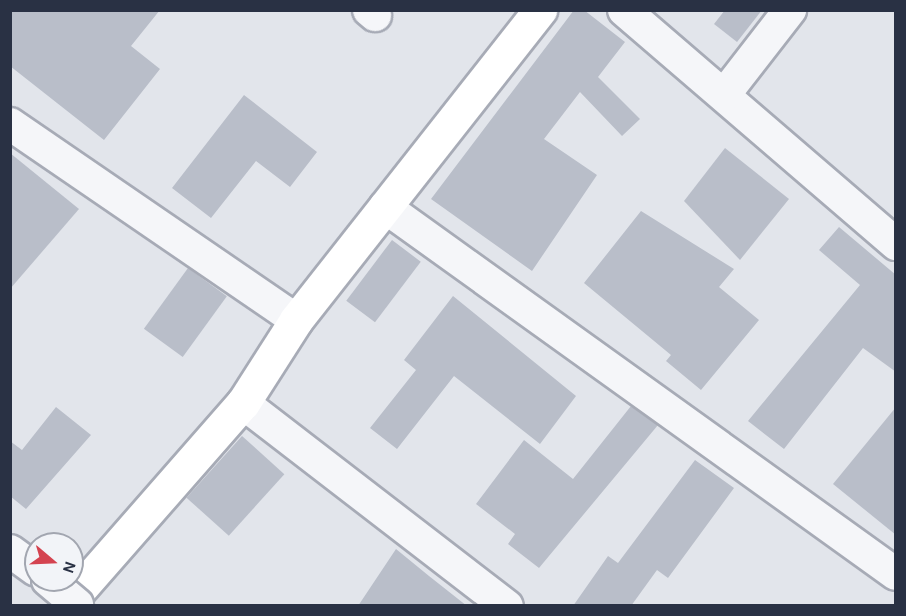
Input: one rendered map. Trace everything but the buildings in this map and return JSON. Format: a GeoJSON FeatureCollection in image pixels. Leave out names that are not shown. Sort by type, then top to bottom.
{"type":"FeatureCollection","features":[{"type":"Feature","properties":{"kind":"street"},"geometry":{"type":"LineString","coordinates":[[68,599],[243,403],[287,315],[385,207],[540,10]]}},
{"type":"Feature","properties":{"kind":"street"},"geometry":{"type":"LineString","coordinates":[[624,10],[896,244]]}},
{"type":"Feature","properties":{"kind":"street"},"geometry":{"type":"LineString","coordinates":[[724,95],[790,10]]}},
{"type":"Feature","properties":{"kind":"street"},"geometry":{"type":"LineString","coordinates":[[10,124],[248,291],[287,315]]}},
{"type":"Feature","properties":{"kind":"street"},"geometry":{"type":"LineString","coordinates":[[385,207],[896,573]]}},
{"type":"Feature","properties":{"kind":"street"},"geometry":{"type":"LineString","coordinates":[[243,403],[507,606]]}},
{"type":"Feature","properties":{"kind":"street"},"geometry":{"type":"LineString","coordinates":[[10,551],[24,561]]}}]}
